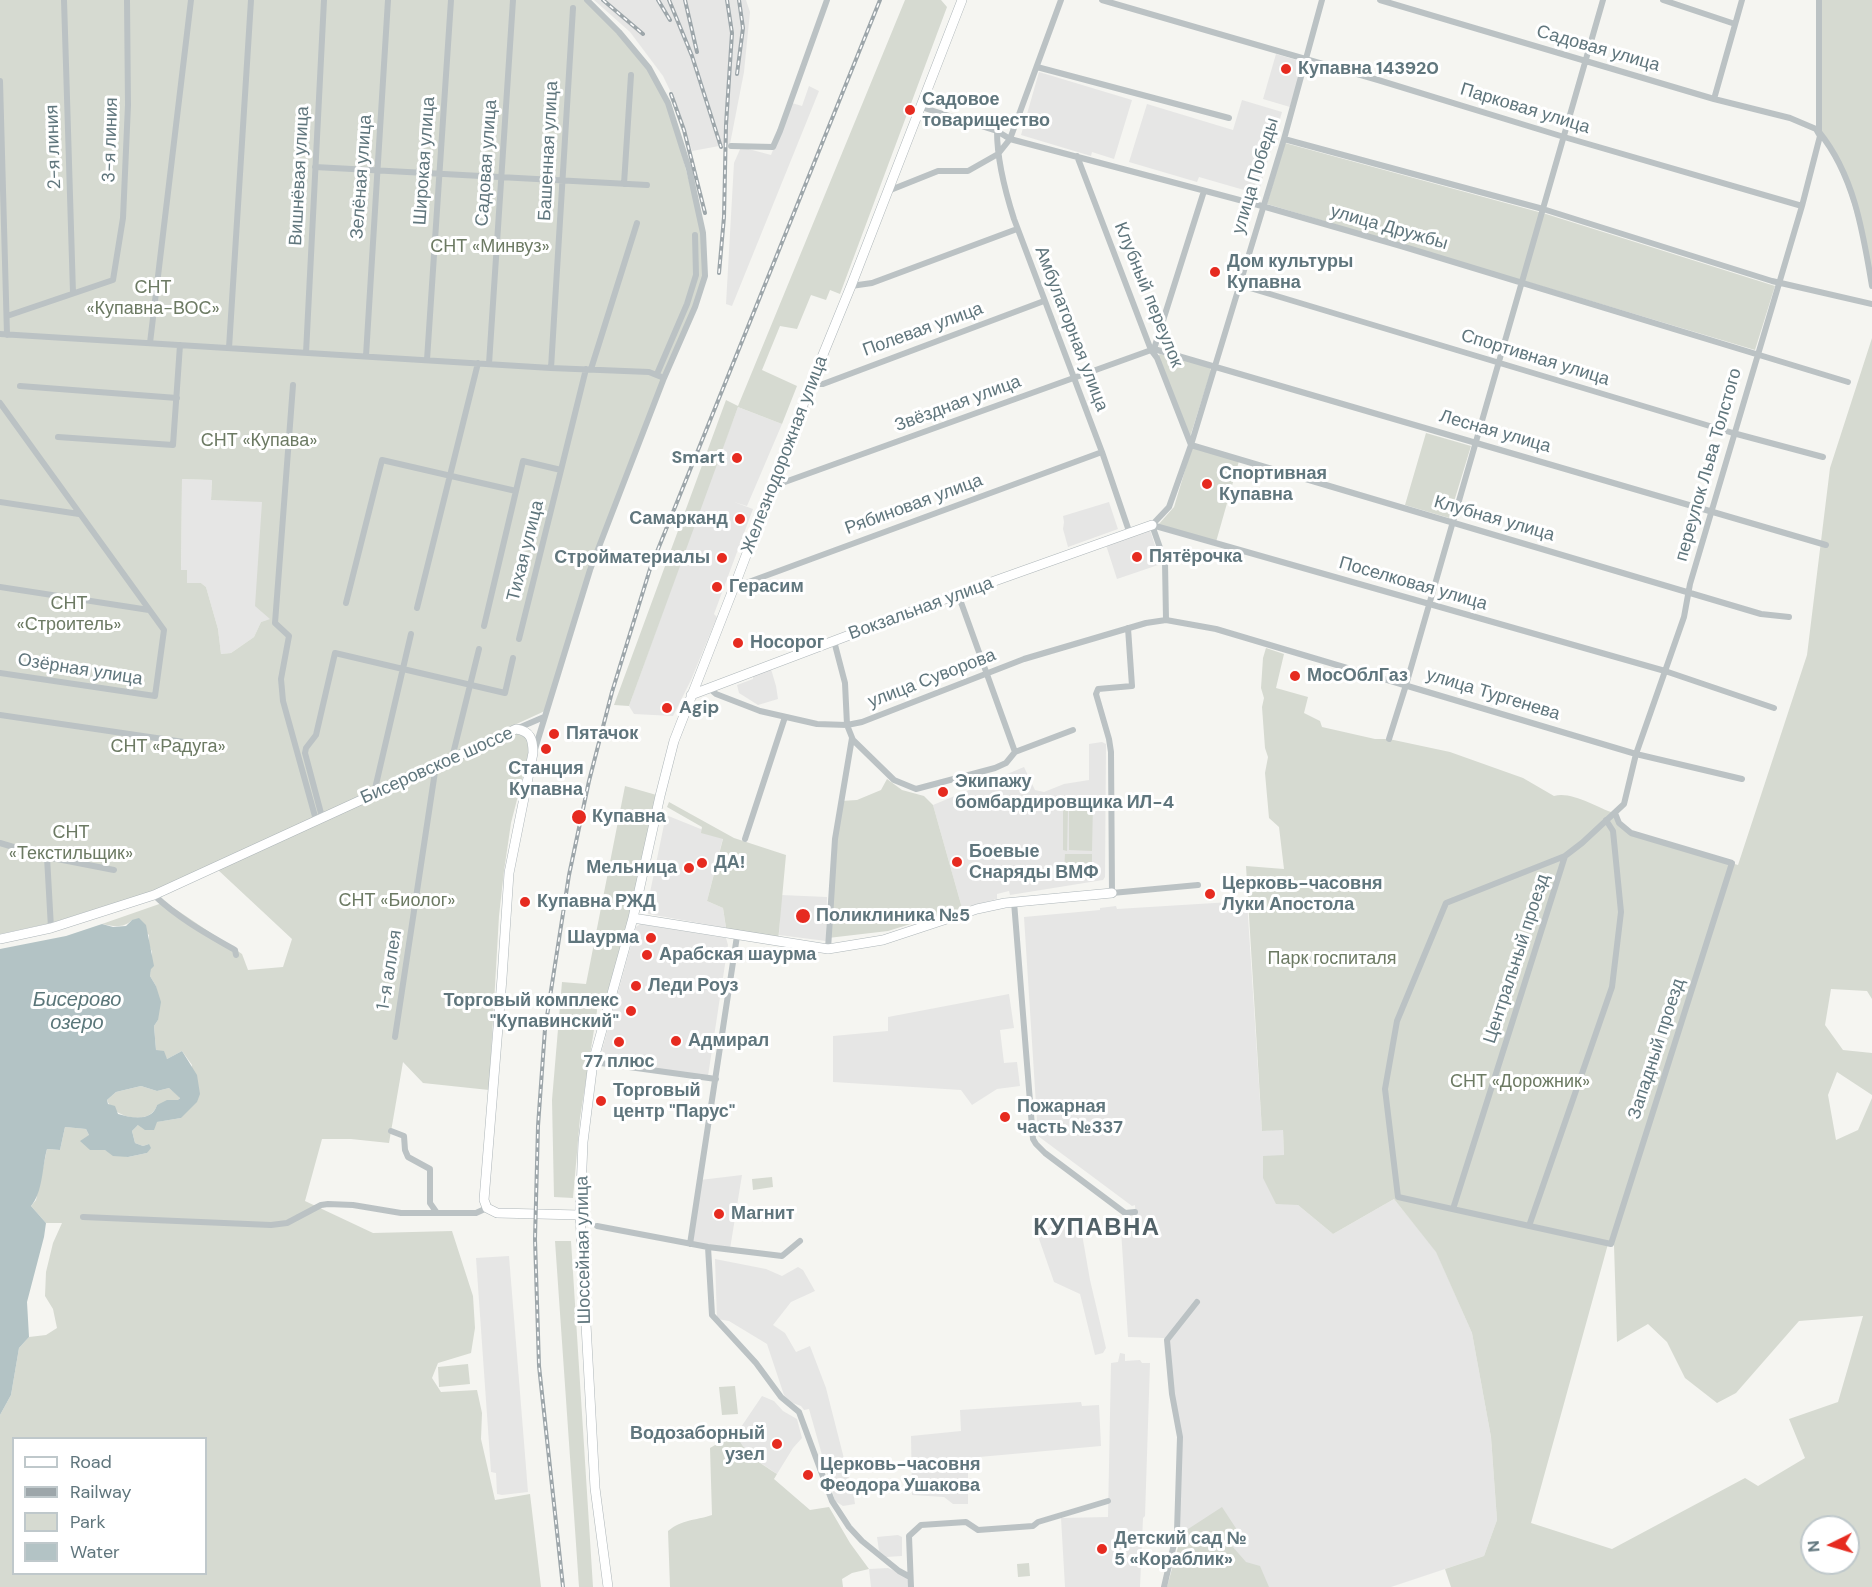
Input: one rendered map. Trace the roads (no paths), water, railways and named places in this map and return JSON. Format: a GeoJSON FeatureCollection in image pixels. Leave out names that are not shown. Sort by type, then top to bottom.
{"type":"FeatureCollection","features":[{"type":"Feature","properties":{"kind":"main road","name":"Железнодорожная улица"},"geometry":{"type":"LineString","coordinates":[[633,918],[674,741],[962,0]]}},
{"type":"Feature","properties":{"kind":"main road","name":"Вокзальная улица"},"geometry":{"type":"LineString","coordinates":[[691,695],[958,594],[1152,525]]}},
{"type":"Feature","properties":{"kind":"main road","name":"Бисеровское шоссе"},"geometry":{"type":"LineString","coordinates":[[0,939],[51,928],[154,895],[516,729],[525,731],[533,742],[533,753],[509,873],[484,1193],[487,1208]]}},
{"type":"Feature","properties":{"kind":"main road"},"geometry":{"type":"LineString","coordinates":[[633,918],[828,949],[883,940],[977,909],[1014,902],[1112,892]]}},
{"type":"Feature","properties":{"kind":"main road","name":"Шоссейная улица"},"geometry":{"type":"LineString","coordinates":[[608,1587],[595,1488],[580,1215],[585,1123],[593,1062],[633,918]]}},
{"type":"Feature","properties":{"kind":"main road"},"geometry":{"type":"LineString","coordinates":[[487,1208],[497,1213],[580,1215]]}},
{"type":"Feature","properties":{"kind":"street","name":"2-я линия"},"geometry":{"type":"LineString","coordinates":[[64,0],[74,293]]}},
{"type":"Feature","properties":{"kind":"street","name":"3-я линия"},"geometry":{"type":"LineString","coordinates":[[74,293],[113,280],[123,218],[128,105],[127,0]]}},
{"type":"Feature","properties":{"kind":"street"},"geometry":{"type":"LineString","coordinates":[[150,343],[191,0]]}},
{"type":"Feature","properties":{"kind":"street"},"geometry":{"type":"LineString","coordinates":[[229,348],[251,0]]}},
{"type":"Feature","properties":{"kind":"street","name":"Вишнёвая улица"},"geometry":{"type":"LineString","coordinates":[[306,353],[324,0]]}},
{"type":"Feature","properties":{"kind":"street","name":"Зелёная улица"},"geometry":{"type":"LineString","coordinates":[[366,356],[387,0]]}},
{"type":"Feature","properties":{"kind":"street","name":"Широкая улица"},"geometry":{"type":"LineString","coordinates":[[427,360],[451,0]]}},
{"type":"Feature","properties":{"kind":"street","name":"Садовая улица"},"geometry":{"type":"LineString","coordinates":[[489,364],[513,0]]}},
{"type":"Feature","properties":{"kind":"street"},"geometry":{"type":"LineString","coordinates":[[533,753],[590,570],[664,378],[695,308],[705,276],[703,232],[690,169],[668,103],[649,68],[588,0]]}},
{"type":"Feature","properties":{"kind":"street"},"geometry":{"type":"LineString","coordinates":[[731,146],[773,147],[827,0]]}},
{"type":"Feature","properties":{"kind":"street"},"geometry":{"type":"LineString","coordinates":[[888,191],[938,171],[968,171],[998,154],[1010,139],[1061,0]]}},
{"type":"Feature","properties":{"kind":"street","name":"Парковая улица"},"geometry":{"type":"LineString","coordinates":[[1102,0],[1802,206]]}},
{"type":"Feature","properties":{"kind":"street","name":"улица Победы"},"geometry":{"type":"LineString","coordinates":[[1152,525],[1169,507],[1191,446],[1284,139],[1322,0]]}},
{"type":"Feature","properties":{"kind":"street","name":"Садовая улица"},"geometry":{"type":"LineString","coordinates":[[1380,0],[1808,125],[1819,132]]}},
{"type":"Feature","properties":{"kind":"street"},"geometry":{"type":"LineString","coordinates":[[1389,739],[1603,0]]}},
{"type":"Feature","properties":{"kind":"street"},"geometry":{"type":"LineString","coordinates":[[1663,0],[1735,24]]}},
{"type":"Feature","properties":{"kind":"street"},"geometry":{"type":"LineString","coordinates":[[1714,99],[1742,0]]}},
{"type":"Feature","properties":{"kind":"street","name":"переулок Льва Толстого"},"geometry":{"type":"LineString","coordinates":[[1615,813],[1624,804],[1636,754],[1684,617],[1711,512],[1820,141],[1819,0]]}},
{"type":"Feature","properties":{"kind":"street","name":"Башенная улица"},"geometry":{"type":"LineString","coordinates":[[551,368],[573,8]]}},
{"type":"Feature","properties":{"kind":"street"},"geometry":{"type":"LineString","coordinates":[[1037,67],[1229,118]]}},
{"type":"Feature","properties":{"kind":"street"},"geometry":{"type":"LineString","coordinates":[[624,184],[631,75]]}},
{"type":"Feature","properties":{"kind":"street"},"geometry":{"type":"LineString","coordinates":[[0,81],[7,316],[4,334],[649,372],[664,378]]}},
{"type":"Feature","properties":{"kind":"street","name":"улица Дружбы"},"geometry":{"type":"LineString","coordinates":[[921,107],[997,131],[1010,139],[1262,206],[1848,382]]}},
{"type":"Feature","properties":{"kind":"street","name":"Амбулаторная улица"},"geometry":{"type":"LineString","coordinates":[[997,131],[998,154],[1005,190],[1017,229],[1102,452],[1130,534]]}},
{"type":"Feature","properties":{"kind":"street"},"geometry":{"type":"LineString","coordinates":[[1819,132],[1831,147],[1853,195],[1865,242],[1872,286]]}},
{"type":"Feature","properties":{"kind":"street"},"geometry":{"type":"LineString","coordinates":[[1284,139],[1543,209],[1779,282],[1872,304]]}},
{"type":"Feature","properties":{"kind":"street","name":"Клубный переулок"},"geometry":{"type":"LineString","coordinates":[[1077,156],[1191,446]]}},
{"type":"Feature","properties":{"kind":"street"},"geometry":{"type":"LineString","coordinates":[[315,167],[647,185]]}},
{"type":"Feature","properties":{"kind":"street"},"geometry":{"type":"LineString","coordinates":[[1153,349],[1203,191]]}},
{"type":"Feature","properties":{"kind":"street","name":"Тихая улица"},"geometry":{"type":"LineString","coordinates":[[519,639],[589,369],[637,223]]}},
{"type":"Feature","properties":{"kind":"street"},"geometry":{"type":"LineString","coordinates":[[851,286],[872,283],[1017,229]]}},
{"type":"Feature","properties":{"kind":"street"},"geometry":{"type":"LineString","coordinates":[[657,374],[687,304],[696,275],[695,235]]}},
{"type":"Feature","properties":{"kind":"street","name":"Спортивная улица"},"geometry":{"type":"LineString","coordinates":[[1240,285],[1734,433],[1823,457]]}},
{"type":"Feature","properties":{"kind":"street"},"geometry":{"type":"LineString","coordinates":[[7,316],[74,293]]}},
{"type":"Feature","properties":{"kind":"street","name":"Полевая улица"},"geometry":{"type":"LineString","coordinates":[[811,384],[823,384],[1044,301]]}},
{"type":"Feature","properties":{"kind":"street"},"geometry":{"type":"LineString","coordinates":[[58,437],[174,445],[180,345]]}},
{"type":"Feature","properties":{"kind":"street","name":"Лесная улица"},"geometry":{"type":"LineString","coordinates":[[1153,349],[1827,544]]}},
{"type":"Feature","properties":{"kind":"street","name":"Звёздная улица"},"geometry":{"type":"LineString","coordinates":[[771,487],[1153,349]]}},
{"type":"Feature","properties":{"kind":"street"},"geometry":{"type":"LineString","coordinates":[[417,609],[478,363]]}},
{"type":"Feature","properties":{"kind":"street"},"geometry":{"type":"LineString","coordinates":[[294,385],[275,622],[289,636],[281,679],[283,701],[319,819]]}},
{"type":"Feature","properties":{"kind":"street"},"geometry":{"type":"LineString","coordinates":[[20,386],[177,398]]}},
{"type":"Feature","properties":{"kind":"street"},"geometry":{"type":"LineString","coordinates":[[0,403],[149,610]]}},
{"type":"Feature","properties":{"kind":"street"},"geometry":{"type":"LineString","coordinates":[[0,414],[8,415]]}},
{"type":"Feature","properties":{"kind":"street","name":"Клубная улица"},"geometry":{"type":"LineString","coordinates":[[1191,446],[1761,614],[1789,617]]}},
{"type":"Feature","properties":{"kind":"street","name":"Рябиновая улица"},"geometry":{"type":"LineString","coordinates":[[736,582],[746,583],[1102,452]]}},
{"type":"Feature","properties":{"kind":"street"},"geometry":{"type":"LineString","coordinates":[[346,603],[382,460],[516,491]]}},
{"type":"Feature","properties":{"kind":"street"},"geometry":{"type":"LineString","coordinates":[[484,626],[523,460],[561,470]]}},
{"type":"Feature","properties":{"kind":"street"},"geometry":{"type":"LineString","coordinates":[[0,502],[80,514]]}},
{"type":"Feature","properties":{"kind":"street"},"geometry":{"type":"LineString","coordinates":[[1152,525],[1164,562],[1166,620]]}},
{"type":"Feature","properties":{"kind":"street","name":"Поселковая улица"},"geometry":{"type":"LineString","coordinates":[[1152,525],[1665,671],[1774,708]]}},
{"type":"Feature","properties":{"kind":"street"},"geometry":{"type":"LineString","coordinates":[[0,587],[149,610]]}},
{"type":"Feature","properties":{"kind":"street"},"geometry":{"type":"LineString","coordinates":[[958,594],[1015,752]]}},
{"type":"Feature","properties":{"kind":"street","name":"Озёрная улица"},"geometry":{"type":"LineString","coordinates":[[0,673],[155,696],[164,630],[149,610]]}},
{"type":"Feature","properties":{"kind":"street","name":"улица Суворова"},"geometry":{"type":"LineString","coordinates":[[709,688],[716,694],[738,703],[785,717],[817,724],[847,725],[862,722],[1024,659],[1128,628],[1166,620]]}},
{"type":"Feature","properties":{"kind":"street","name":"улица Тургенева"},"geometry":{"type":"LineString","coordinates":[[1166,620],[1216,629],[1636,754],[1742,780]]}},
{"type":"Feature","properties":{"kind":"street"},"geometry":{"type":"LineString","coordinates":[[1128,628],[1132,686],[1098,689],[1096,694],[1111,752],[1112,892],[1198,885]]}},
{"type":"Feature","properties":{"kind":"street"},"geometry":{"type":"LineString","coordinates":[[374,793],[411,634]]}},
{"type":"Feature","properties":{"kind":"street"},"geometry":{"type":"LineString","coordinates":[[834,641],[845,683],[847,725],[853,740],[894,780],[916,789],[995,768],[1006,763],[1015,752],[1073,730]]}},
{"type":"Feature","properties":{"kind":"street"},"geometry":{"type":"LineString","coordinates":[[452,758],[479,649]]}},
{"type":"Feature","properties":{"kind":"street"},"geometry":{"type":"LineString","coordinates":[[319,819],[305,753],[316,735],[335,653],[505,693],[513,658]]}},
{"type":"Feature","properties":{"kind":"street"},"geometry":{"type":"LineString","coordinates":[[0,715],[204,745]]}},
{"type":"Feature","properties":{"kind":"street"},"geometry":{"type":"LineString","coordinates":[[516,729],[544,717]]}},
{"type":"Feature","properties":{"kind":"street"},"geometry":{"type":"LineString","coordinates":[[745,839],[785,717]]}},
{"type":"Feature","properties":{"kind":"street"},"geometry":{"type":"LineString","coordinates":[[828,949],[835,838],[844,778],[853,740]]}},
{"type":"Feature","properties":{"kind":"street","name":"1-я аллея"},"geometry":{"type":"LineString","coordinates":[[395,1037],[436,765]]}},
{"type":"Feature","properties":{"kind":"street"},"geometry":{"type":"LineString","coordinates":[[1606,820],[1613,831],[1621,912],[1612,987],[1529,1226],[1398,1197],[1385,1089],[1397,1021],[1446,903],[1565,856],[1582,843],[1606,820],[1615,813]]}},
{"type":"Feature","properties":{"kind":"street","name":"Западный проезд"},"geometry":{"type":"LineString","coordinates":[[1529,1226],[1611,1244],[1732,863],[1631,833],[1619,823],[1615,813]]}},
{"type":"Feature","properties":{"kind":"street"},"geometry":{"type":"LineString","coordinates":[[0,843],[47,857],[114,870]]}},
{"type":"Feature","properties":{"kind":"street","name":"Центральный проезд"},"geometry":{"type":"LineString","coordinates":[[1453,1209],[1565,856]]}},
{"type":"Feature","properties":{"kind":"street"},"geometry":{"type":"LineString","coordinates":[[47,857],[51,928]]}},
{"type":"Feature","properties":{"kind":"street"},"geometry":{"type":"LineString","coordinates":[[154,895],[165,906],[235,950],[236,955]]}},
{"type":"Feature","properties":{"kind":"street"},"geometry":{"type":"LineString","coordinates":[[1014,902],[1035,1144],[1125,1213],[1135,1212]]}},
{"type":"Feature","properties":{"kind":"street"},"geometry":{"type":"LineString","coordinates":[[690,1244],[737,936]]}},
{"type":"Feature","properties":{"kind":"street"},"geometry":{"type":"LineString","coordinates":[[593,1062],[716,1079]]}},
{"type":"Feature","properties":{"kind":"street"},"geometry":{"type":"LineString","coordinates":[[391,1131],[401,1133],[404,1137],[408,1157],[430,1169],[430,1203],[437,1213]]}},
{"type":"Feature","properties":{"kind":"street"},"geometry":{"type":"LineString","coordinates":[[83,1217],[271,1225],[287,1223],[321,1205],[338,1204],[401,1213],[476,1213],[487,1208]]}},
{"type":"Feature","properties":{"kind":"street"},"geometry":{"type":"LineString","coordinates":[[597,1226],[708,1247],[782,1256],[800,1241]]}},
{"type":"Feature","properties":{"kind":"street"},"geometry":{"type":"LineString","coordinates":[[708,1247],[712,1315],[756,1363],[781,1397],[799,1412],[832,1501],[849,1527],[862,1541],[910,1577]]}},
{"type":"Feature","properties":{"kind":"street"},"geometry":{"type":"LineString","coordinates":[[1164,1587],[1177,1531],[1180,1437],[1172,1394],[1167,1340],[1197,1302]]}},
{"type":"Feature","properties":{"kind":"street"},"geometry":{"type":"LineString","coordinates":[[911,1587],[909,1536],[921,1525],[966,1522],[978,1530],[1033,1526],[1038,1522],[1108,1501]]}},
{"type":"Feature","properties":{"kind":"street"},"geometry":{"type":"LineString","coordinates":[[1054,1518],[1062,1520]]}},
{"type":"Feature","properties":{"kind":"water","name":"Бисерово озеро"},"geometry":{"type":"Polygon","coordinates":[[[139,918],[146,925],[154,966],[150,976],[161,1002],[158,1020],[154,1026],[156,1050],[164,1051],[167,1059],[182,1051],[197,1075],[200,1094],[197,1102],[181,1118],[157,1122],[154,1130],[145,1130],[138,1125],[132,1131],[135,1143],[143,1146],[149,1144],[151,1148],[147,1153],[128,1157],[113,1156],[105,1150],[90,1150],[80,1141],[89,1135],[86,1129],[65,1127],[60,1150],[47,1149],[40,1187],[31,1206],[46,1223],[27,1302],[29,1337],[19,1348],[11,1395],[0,1415],[0,949],[66,936],[102,924],[113,927],[126,926],[132,920],[139,918]],[[141,1086],[116,1092],[107,1100],[108,1104],[115,1106],[118,1114],[141,1117],[151,1114],[157,1105],[167,1100],[180,1098],[169,1088],[157,1091],[141,1086]]]}},
{"type":"Feature","properties":{"kind":"railway"},"geometry":{"type":"LineString","coordinates":[[603,0],[643,34]]}},
{"type":"Feature","properties":{"kind":"railway"},"geometry":{"type":"LineString","coordinates":[[658,0],[670,20]]}},
{"type":"Feature","properties":{"kind":"railway"},"geometry":{"type":"LineString","coordinates":[[669,0],[692,56],[721,147]]}},
{"type":"Feature","properties":{"kind":"railway"},"geometry":{"type":"LineString","coordinates":[[685,0],[697,52]]}},
{"type":"Feature","properties":{"kind":"railway"},"geometry":{"type":"LineString","coordinates":[[719,273],[724,217],[726,125],[732,33],[727,0]]}},
{"type":"Feature","properties":{"kind":"railway"},"geometry":{"type":"LineString","coordinates":[[737,74],[743,28],[739,0]]}},
{"type":"Feature","properties":{"kind":"railway"},"geometry":{"type":"LineString","coordinates":[[563,1587],[539,1366],[535,1239],[538,1126],[545,1029],[569,875],[589,781],[612,692],[650,569],[880,0]]}},
{"type":"Feature","properties":{"kind":"railway"},"geometry":{"type":"LineString","coordinates":[[671,94],[684,130],[705,213]]}},
{"type":"Feature","properties":{"kind":"place","name":"Купавна 143920"},"geometry":{"type":"Point","coordinates":[1286,69]}},
{"type":"Feature","properties":{"kind":"place","name":"Садовое товарищество"},"geometry":{"type":"Point","coordinates":[910,110]}},
{"type":"Feature","properties":{"kind":"place","name":"Дом культуры Купавна"},"geometry":{"type":"Point","coordinates":[1215,272]}},
{"type":"Feature","properties":{"kind":"place","name":"Smart"},"geometry":{"type":"Point","coordinates":[737,458]}},
{"type":"Feature","properties":{"kind":"place","name":"Спортивная Купавна"},"geometry":{"type":"Point","coordinates":[1207,484]}},
{"type":"Feature","properties":{"kind":"place","name":"Самарканд"},"geometry":{"type":"Point","coordinates":[740,519]}},
{"type":"Feature","properties":{"kind":"place","name":"Пятёрочка"},"geometry":{"type":"Point","coordinates":[1137,557]}},
{"type":"Feature","properties":{"kind":"place","name":"Стройматериалы"},"geometry":{"type":"Point","coordinates":[722,558]}},
{"type":"Feature","properties":{"kind":"place","name":"Герасим"},"geometry":{"type":"Point","coordinates":[717,587]}},
{"type":"Feature","properties":{"kind":"place","name":"Носорог"},"geometry":{"type":"Point","coordinates":[738,643]}},
{"type":"Feature","properties":{"kind":"place","name":"МосОблГаз"},"geometry":{"type":"Point","coordinates":[1295,676]}},
{"type":"Feature","properties":{"kind":"place","name":"Agip"},"geometry":{"type":"Point","coordinates":[667,708]}},
{"type":"Feature","properties":{"kind":"place","name":"Пятачок"},"geometry":{"type":"Point","coordinates":[554,734]}},
{"type":"Feature","properties":{"kind":"place","name":"Станция Купавна"},"geometry":{"type":"Point","coordinates":[546,749]}},
{"type":"Feature","properties":{"kind":"place","name":"Экипажу бомбардировщика ИЛ-4"},"geometry":{"type":"Point","coordinates":[943,792]}},
{"type":"Feature","properties":{"kind":"place","name":"Купавна"},"geometry":{"type":"Point","coordinates":[579,817]}},
{"type":"Feature","properties":{"kind":"place","name":"Боевые Снаряды ВМФ"},"geometry":{"type":"Point","coordinates":[957,862]}},
{"type":"Feature","properties":{"kind":"place","name":"ДА!"},"geometry":{"type":"Point","coordinates":[702,863]}},
{"type":"Feature","properties":{"kind":"place","name":"Мельница"},"geometry":{"type":"Point","coordinates":[689,868]}},
{"type":"Feature","properties":{"kind":"place","name":"Церковь-часовня Луки Апостола"},"geometry":{"type":"Point","coordinates":[1210,894]}},
{"type":"Feature","properties":{"kind":"place","name":"Купавна РЖД"},"geometry":{"type":"Point","coordinates":[525,902]}},
{"type":"Feature","properties":{"kind":"place","name":"Поликлиника №5"},"geometry":{"type":"Point","coordinates":[803,916]}},
{"type":"Feature","properties":{"kind":"place","name":"Шаурма"},"geometry":{"type":"Point","coordinates":[651,938]}},
{"type":"Feature","properties":{"kind":"place","name":"Арабская шаурма"},"geometry":{"type":"Point","coordinates":[647,955]}},
{"type":"Feature","properties":{"kind":"place","name":"Леди Роуз"},"geometry":{"type":"Point","coordinates":[636,986]}},
{"type":"Feature","properties":{"kind":"place","name":"Торговый комплекс \"Купавинский\""},"geometry":{"type":"Point","coordinates":[631,1011]}},
{"type":"Feature","properties":{"kind":"place","name":"Адмирал"},"geometry":{"type":"Point","coordinates":[676,1041]}},
{"type":"Feature","properties":{"kind":"place","name":"77 плюс"},"geometry":{"type":"Point","coordinates":[619,1042]}},
{"type":"Feature","properties":{"kind":"place","name":"Торговый центр \"Парус\""},"geometry":{"type":"Point","coordinates":[601,1101]}},
{"type":"Feature","properties":{"kind":"place","name":"Пожарная часть №337"},"geometry":{"type":"Point","coordinates":[1005,1117]}},
{"type":"Feature","properties":{"kind":"place","name":"Магнит"},"geometry":{"type":"Point","coordinates":[719,1214]}},
{"type":"Feature","properties":{"kind":"place","name":"Водозаборный узел"},"geometry":{"type":"Point","coordinates":[777,1444]}},
{"type":"Feature","properties":{"kind":"place","name":"Церковь-часовня Феодора Ушакова"},"geometry":{"type":"Point","coordinates":[808,1475]}},
{"type":"Feature","properties":{"kind":"place","name":"Детский сад № 5 «Кораблик»"},"geometry":{"type":"Point","coordinates":[1102,1549]}},
{"type":"Feature","properties":{"kind":"district","name":"КУПАВНА"},"geometry":{"type":"Point","coordinates":[1097,1229]}},
{"type":"Feature","properties":{"kind":"park label","name":"СНТ «Минвуз»"},"geometry":{"type":"Point","coordinates":[490,247]}},
{"type":"Feature","properties":{"kind":"park label","name":"СНТ «Купавна-ВОС»"},"geometry":{"type":"Point","coordinates":[153,298]}},
{"type":"Feature","properties":{"kind":"park label","name":"СНТ «Купава»"},"geometry":{"type":"Point","coordinates":[259,441]}},
{"type":"Feature","properties":{"kind":"park label","name":"СНТ «Строитель»"},"geometry":{"type":"Point","coordinates":[69,614]}},
{"type":"Feature","properties":{"kind":"park label","name":"СНТ «Радуга»"},"geometry":{"type":"Point","coordinates":[168,747]}},
{"type":"Feature","properties":{"kind":"park label","name":"СНТ «Текстильщик»"},"geometry":{"type":"Point","coordinates":[71,843]}},
{"type":"Feature","properties":{"kind":"park label","name":"СНТ «Биолог»"},"geometry":{"type":"Point","coordinates":[397,901]}},
{"type":"Feature","properties":{"kind":"park label","name":"Парк госпиталя"},"geometry":{"type":"Point","coordinates":[1332,959]}},
{"type":"Feature","properties":{"kind":"park label","name":"СНТ «Дорожник»"},"geometry":{"type":"Point","coordinates":[1520,1082]}}]}
